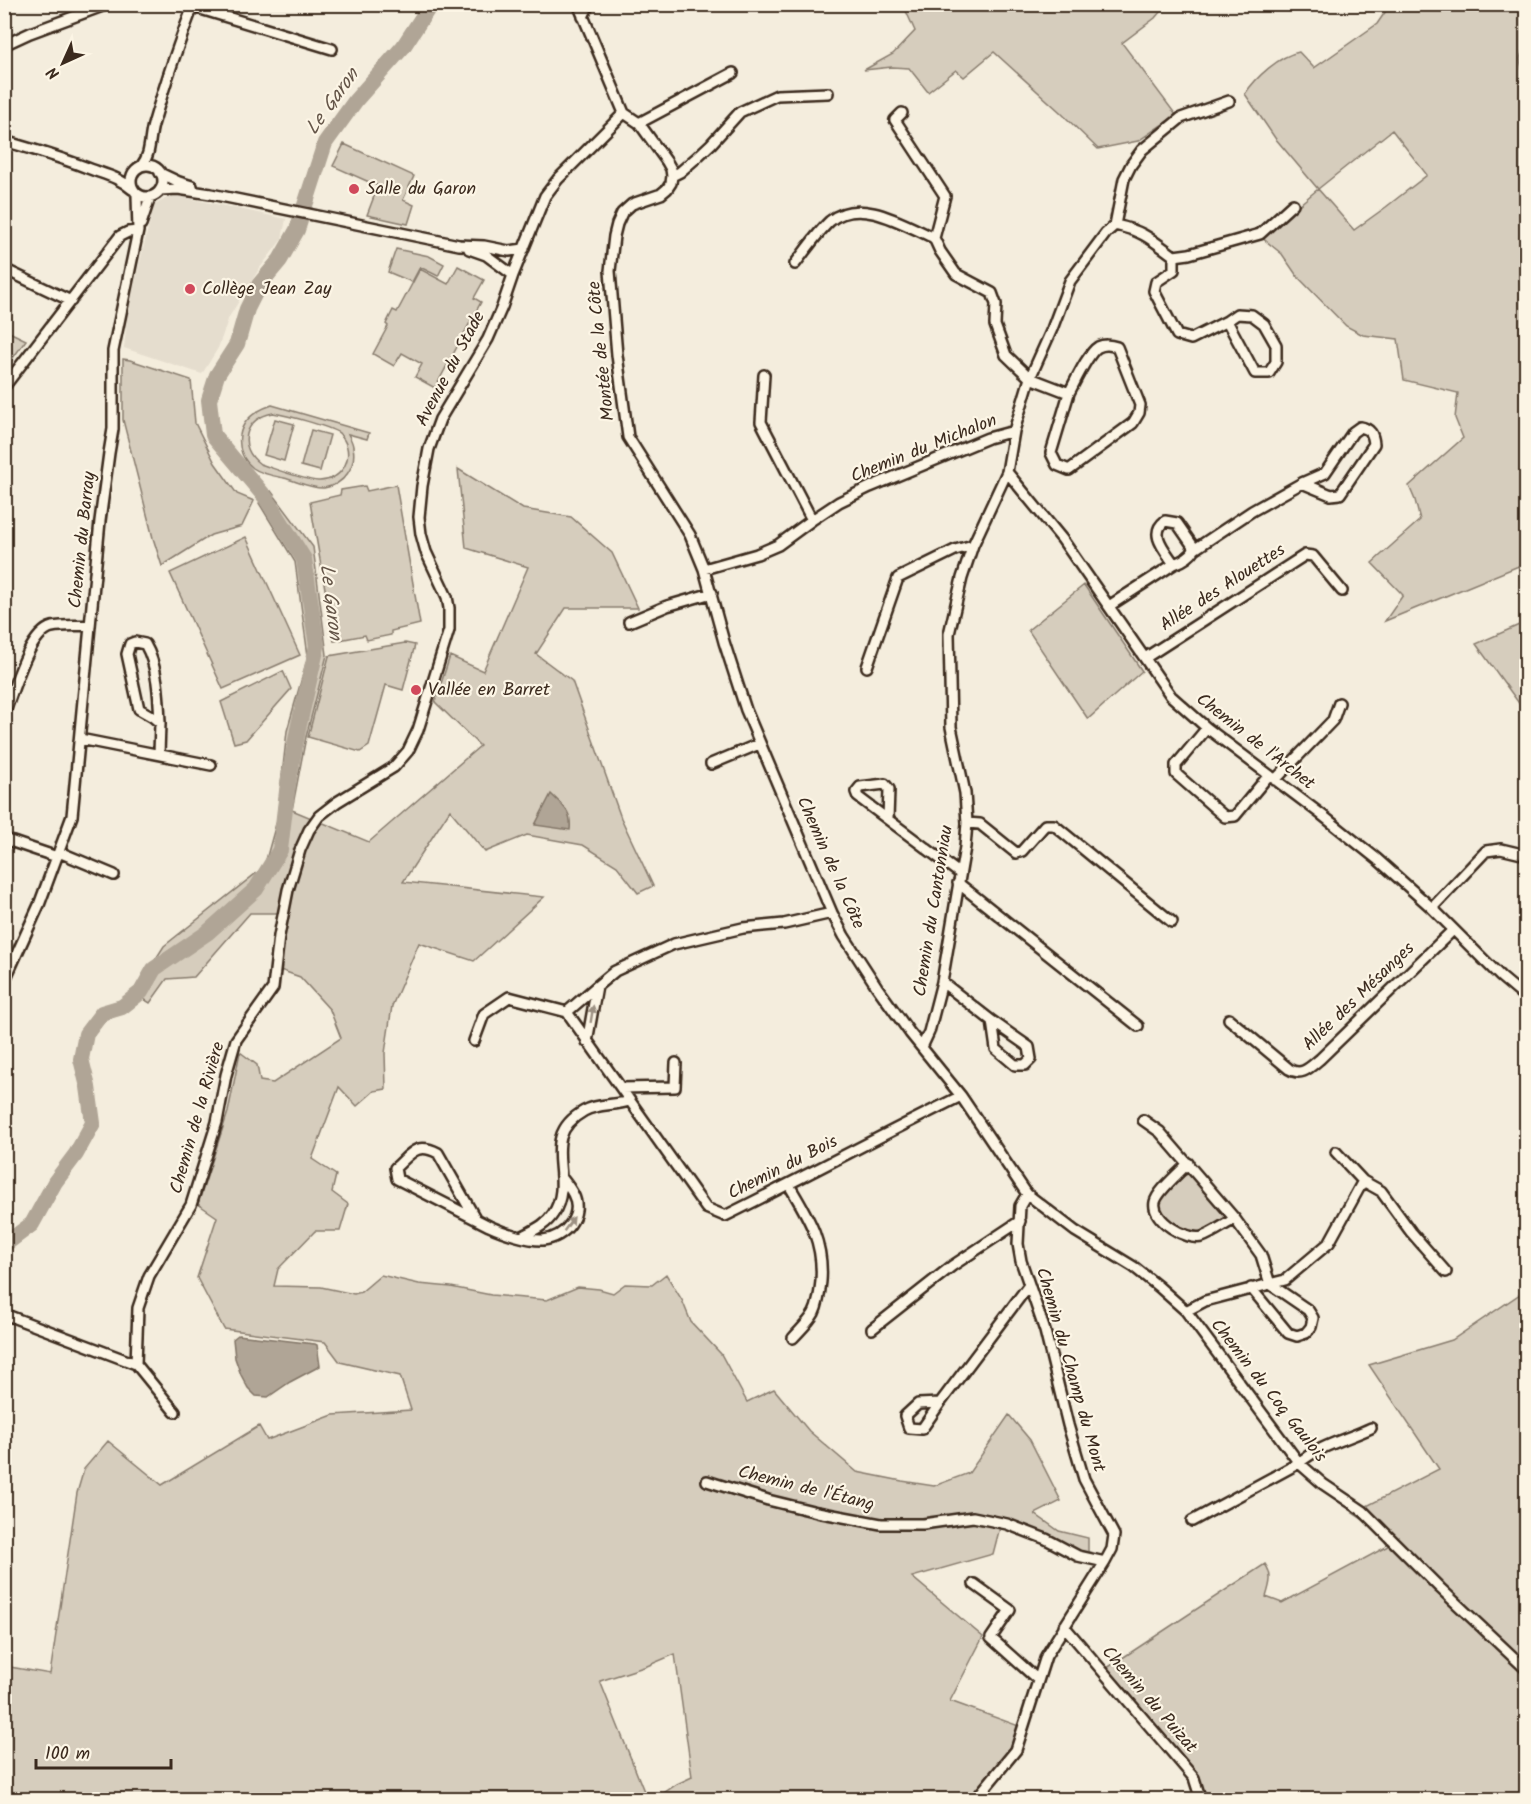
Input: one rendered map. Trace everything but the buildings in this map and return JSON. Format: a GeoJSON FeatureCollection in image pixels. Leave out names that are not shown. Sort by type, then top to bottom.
{"type":"FeatureCollection","features":[{"type":"Feature","properties":{"kind":"street"},"geometry":{"type":"LineString","coordinates":[[4,45],[108,4]]}},
{"type":"Feature","properties":{"kind":"street"},"geometry":{"type":"LineString","coordinates":[[578,4],[624,113],[639,123],[671,168],[672,176],[680,172],[711,144],[740,112],[777,95],[828,93]]}},
{"type":"Feature","properties":{"kind":"street"},"geometry":{"type":"LineString","coordinates":[[583,17],[589,4]]}},
{"type":"Feature","properties":{"kind":"street"},"geometry":{"type":"LineString","coordinates":[[135,192],[130,178],[149,154],[152,128],[174,56],[194,6],[332,49]]}},
{"type":"Feature","properties":{"kind":"street"},"geometry":{"type":"LineString","coordinates":[[639,123],[733,73]]}},
{"type":"Feature","properties":{"kind":"street"},"geometry":{"type":"LineString","coordinates":[[1229,101],[1182,118],[1142,150],[1124,179],[1115,225],[1136,230],[1174,256],[1260,234],[1293,204]]}},
{"type":"Feature","properties":{"kind":"street"},"geometry":{"type":"LineString","coordinates":[[4,141],[116,177],[142,197],[150,197],[163,185],[163,177],[154,149],[158,111]]}},
{"type":"Feature","properties":{"kind":"street","name":"Avenue du Stade"},"geometry":{"type":"LineString","coordinates":[[320,816],[337,802],[394,767],[408,751],[418,730],[449,630],[447,597],[426,552],[419,517],[429,449],[440,419],[488,339],[545,196],[558,179],[624,113]]}},
{"type":"Feature","properties":{"kind":"street"},"geometry":{"type":"LineString","coordinates":[[902,113],[895,120],[945,196],[934,238],[940,251],[957,274],[992,293],[996,304],[995,325],[1006,355],[1030,378],[1069,393]]}},
{"type":"Feature","properties":{"kind":"street"},"geometry":{"type":"LineString","coordinates":[[70,161],[125,172],[152,166],[179,182],[211,194]]}},
{"type":"Feature","properties":{"kind":"street","name":"Montée de la Côte"},"geometry":{"type":"LineString","coordinates":[[672,176],[671,183],[661,194],[632,204],[622,213],[616,230],[610,271],[617,355],[628,437],[690,535],[704,569]]}},
{"type":"Feature","properties":{"kind":"street"},"geometry":{"type":"LineString","coordinates":[[160,190],[178,189],[211,194],[459,245],[486,255],[513,275]]}},
{"type":"Feature","properties":{"kind":"street","name":"Chemin du Barray"},"geometry":{"type":"LineString","coordinates":[[135,192],[138,231]]}},
{"type":"Feature","properties":{"kind":"street","name":"Chemin du Barray"},"geometry":{"type":"LineString","coordinates":[[4,982],[39,905],[72,816],[90,625],[113,429],[113,351],[138,231],[150,197]]}},
{"type":"Feature","properties":{"kind":"street"},"geometry":{"type":"LineString","coordinates":[[795,264],[830,221],[844,212],[863,209],[934,238]]}},
{"type":"Feature","properties":{"kind":"street","name":"Chemin du Michalon"},"geometry":{"type":"LineString","coordinates":[[704,569],[757,554],[778,545],[839,502],[924,463],[988,438],[1014,431],[1030,378],[1070,281],[1106,233],[1115,225]]}},
{"type":"Feature","properties":{"kind":"street"},"geometry":{"type":"LineString","coordinates":[[4,387],[120,236],[138,231]]}},
{"type":"Feature","properties":{"kind":"street"},"geometry":{"type":"LineString","coordinates":[[459,245],[484,246],[509,251],[524,249]]}},
{"type":"Feature","properties":{"kind":"street"},"geometry":{"type":"LineString","coordinates":[[1174,256],[1174,270],[1156,282],[1154,291],[1178,335],[1191,339],[1237,314],[1252,315],[1264,324],[1276,345],[1276,362],[1269,373],[1256,373],[1227,321]]}},
{"type":"Feature","properties":{"kind":"street"},"geometry":{"type":"LineString","coordinates":[[4,268],[71,301]]}},
{"type":"Feature","properties":{"kind":"street"},"geometry":{"type":"LineString","coordinates":[[1109,344],[1117,347],[1140,405],[1139,413],[1133,423],[1069,470],[1057,465],[1051,453],[1069,393],[1091,354],[1097,348],[1109,344]]}},
{"type":"Feature","properties":{"kind":"street"},"geometry":{"type":"LineString","coordinates":[[764,375],[761,422],[812,520]]}},
{"type":"Feature","properties":{"kind":"street"},"geometry":{"type":"LineString","coordinates":[[1109,606],[1192,555],[1195,549],[1252,511],[1302,483],[1325,473],[1353,432],[1360,427],[1368,429],[1373,434],[1374,444],[1340,494],[1331,495],[1302,483]]}},
{"type":"Feature","properties":{"kind":"street","name":"Chemin du Cantonniau"},"geometry":{"type":"LineString","coordinates":[[922,1047],[929,1032],[942,982],[965,847],[964,793],[951,727],[949,634],[973,545],[1007,472],[1014,431]]}},
{"type":"Feature","properties":{"kind":"street","name":"Chemin de l'Archet"},"geometry":{"type":"LineString","coordinates":[[1007,472],[1062,539],[1171,696],[1207,728],[1377,859],[1432,908],[1501,977],[1527,998]]}},
{"type":"Feature","properties":{"kind":"street"},"geometry":{"type":"LineString","coordinates":[[1174,564],[1156,532],[1165,521],[1178,523],[1195,549]]}},
{"type":"Feature","properties":{"kind":"street"},"geometry":{"type":"LineString","coordinates":[[867,667],[898,578],[955,550],[973,545]]}},
{"type":"Feature","properties":{"kind":"street","name":"Allée des Alouettes"},"geometry":{"type":"LineString","coordinates":[[1145,658],[1305,555],[1313,556],[1342,591]]}},
{"type":"Feature","properties":{"kind":"street","name":"Chemin de la Côte"},"geometry":{"type":"LineString","coordinates":[[704,569],[738,688],[759,744],[832,913],[877,987],[910,1034],[961,1096],[1027,1194]]}},
{"type":"Feature","properties":{"kind":"street"},"geometry":{"type":"LineString","coordinates":[[628,622],[667,606],[712,593]]}},
{"type":"Feature","properties":{"kind":"street"},"geometry":{"type":"LineString","coordinates":[[4,714],[31,645],[40,633],[51,627],[90,625]]}},
{"type":"Feature","properties":{"kind":"street"},"geometry":{"type":"LineString","coordinates":[[159,754],[160,723],[158,697],[149,652],[145,644],[135,642],[130,644],[127,654],[139,709],[160,723]]}},
{"type":"Feature","properties":{"kind":"street"},"geometry":{"type":"LineString","coordinates":[[1207,728],[1176,765],[1176,774],[1225,817],[1235,816],[1272,777],[1334,720],[1339,703]]}},
{"type":"Feature","properties":{"kind":"street"},"geometry":{"type":"LineString","coordinates":[[80,739],[211,765]]}},
{"type":"Feature","properties":{"kind":"street"},"geometry":{"type":"LineString","coordinates":[[711,764],[759,744]]}},
{"type":"Feature","properties":{"kind":"street","name":"Chemin de la Rivière"},"geometry":{"type":"LineString","coordinates":[[136,1365],[138,1308],[149,1276],[190,1205],[217,1122],[226,1075],[236,1040],[273,988],[279,936],[288,890],[300,850],[309,830],[320,816]]}},
{"type":"Feature","properties":{"kind":"street"},"geometry":{"type":"LineString","coordinates":[[888,819],[1138,1026]]}},
{"type":"Feature","properties":{"kind":"street"},"geometry":{"type":"LineString","coordinates":[[966,823],[980,824],[1016,853],[1022,851],[1045,825],[1054,825],[1172,922]]}},
{"type":"Feature","properties":{"kind":"street"},"geometry":{"type":"LineString","coordinates":[[4,839],[114,875]]}},
{"type":"Feature","properties":{"kind":"street"},"geometry":{"type":"LineString","coordinates":[[1432,908],[1486,851],[1501,849],[1527,855]]}},
{"type":"Feature","properties":{"kind":"street"},"geometry":{"type":"LineString","coordinates":[[474,1041],[484,1014],[509,997],[567,1012],[615,971],[674,944],[743,928],[784,924],[832,913]]}},
{"type":"Feature","properties":{"kind":"street","name":"Allée des Mésanges"},"geometry":{"type":"LineString","coordinates":[[1229,1019],[1289,1069],[1302,1073],[1335,1045],[1453,930]]}},
{"type":"Feature","properties":{"kind":"street"},"geometry":{"type":"LineString","coordinates":[[942,982],[1029,1047],[1031,1059],[1026,1065],[1015,1065],[996,1049],[992,1021]]}},
{"type":"Feature","properties":{"kind":"street"},"geometry":{"type":"LineString","coordinates":[[587,1042],[597,986]]}},
{"type":"Feature","properties":{"kind":"street","name":"Chemin du Bois"},"geometry":{"type":"LineString","coordinates":[[567,1012],[706,1208],[725,1216],[961,1096]]}},
{"type":"Feature","properties":{"kind":"street"},"geometry":{"type":"LineString","coordinates":[[621,1088],[675,1087],[676,1063]]}},
{"type":"Feature","properties":{"kind":"street"},"geometry":{"type":"LineString","coordinates":[[523,1236],[543,1225],[553,1214],[559,1199],[562,1178],[558,1151],[560,1139],[566,1127],[574,1117],[587,1109],[602,1105],[618,1105],[629,1101]]}},
{"type":"Feature","properties":{"kind":"street"},"geometry":{"type":"LineString","coordinates":[[1143,1120],[1160,1132],[1234,1219],[1261,1255],[1270,1284],[1308,1310],[1312,1318],[1311,1327],[1306,1333],[1298,1336],[1288,1333],[1251,1288]]}},
{"type":"Feature","properties":{"kind":"street"},"geometry":{"type":"LineString","coordinates":[[475,1218],[438,1153],[428,1147],[417,1149],[395,1168],[397,1179],[475,1218],[503,1232],[543,1240],[555,1237],[566,1230],[574,1220],[576,1207],[574,1195],[562,1178]]}},
{"type":"Feature","properties":{"kind":"street"},"geometry":{"type":"LineString","coordinates":[[1336,1152],[1363,1182],[1381,1191],[1446,1272]]}},
{"type":"Feature","properties":{"kind":"street"},"geometry":{"type":"LineString","coordinates":[[1188,1163],[1158,1195],[1155,1203],[1156,1213],[1161,1220],[1185,1234],[1200,1237],[1234,1219]]}},
{"type":"Feature","properties":{"kind":"street"},"geometry":{"type":"LineString","coordinates":[[1186,1311],[1205,1301],[1285,1280],[1329,1244],[1363,1182]]}},
{"type":"Feature","properties":{"kind":"street"},"geometry":{"type":"LineString","coordinates":[[789,1185],[811,1223],[819,1243],[822,1268],[820,1292],[814,1312],[793,1338]]}},
{"type":"Feature","properties":{"kind":"street","name":"Chemin du Champ du Mont"},"geometry":{"type":"LineString","coordinates":[[975,1800],[1016,1750],[1046,1656],[1105,1562],[1112,1549],[1114,1535],[1084,1479],[1045,1331],[1020,1261],[1018,1244],[1020,1206],[1027,1194]]}},
{"type":"Feature","properties":{"kind":"street","name":"Chemin du Coq Gaulois"},"geometry":{"type":"LineString","coordinates":[[1027,1194],[1074,1231],[1134,1267],[1186,1311],[1299,1463],[1323,1484],[1363,1511],[1440,1588],[1527,1669]]}},
{"type":"Feature","properties":{"kind":"street"},"geometry":{"type":"LineString","coordinates":[[872,1329],[952,1266],[1020,1221]]}},
{"type":"Feature","properties":{"kind":"street"},"geometry":{"type":"LineString","coordinates":[[940,1403],[1029,1285]]}},
{"type":"Feature","properties":{"kind":"street"},"geometry":{"type":"LineString","coordinates":[[4,1314],[136,1365],[175,1412]]}},
{"type":"Feature","properties":{"kind":"street"},"geometry":{"type":"LineString","coordinates":[[1192,1521],[1299,1463],[1310,1453],[1347,1440],[1371,1428]]}},
{"type":"Feature","properties":{"kind":"street","name":"Chemin de l'Étang"},"geometry":{"type":"LineString","coordinates":[[707,1480],[768,1500],[881,1524],[923,1524],[973,1516],[1007,1524],[1046,1539],[1078,1556],[1105,1562]]}},
{"type":"Feature","properties":{"kind":"street"},"geometry":{"type":"LineString","coordinates":[[974,1584],[1010,1610],[991,1638],[1038,1680]]}},
{"type":"Feature","properties":{"kind":"street","name":"Chemin du Puizat"},"geometry":{"type":"LineString","coordinates":[[1064,1626],[1194,1778],[1201,1800]]}},
{"type":"Feature","properties":{"kind":"shaded area"},"geometry":{"type":"Polygon","coordinates":[[[912,5],[1166,5],[1155,18],[1122,43],[1176,115],[1138,141],[1098,149],[994,52],[964,77],[956,70],[928,92],[909,68],[864,70],[893,54],[915,31],[906,11],[912,5]]]}},
{"type":"Feature","properties":{"kind":"shaded area"},"geometry":{"type":"Polygon","coordinates":[[[1390,5],[1526,5],[1526,40],[1520,59],[1526,84],[1526,563],[1385,621],[1403,595],[1372,563],[1420,520],[1409,486],[1463,438],[1455,418],[1458,393],[1404,380],[1398,339],[1363,335],[1346,326],[1297,276],[1282,254],[1261,237],[1318,189],[1275,138],[1245,94],[1262,74],[1291,54],[1299,52],[1314,68],[1377,24],[1390,5]],[[1392,130],[1318,189],[1354,230],[1427,175],[1392,130]]]}},
{"type":"Feature","properties":{"kind":"shaded area"},"geometry":{"type":"Polygon","coordinates":[[[344,144],[414,176],[403,200],[414,205],[408,224],[367,215],[378,186],[333,166],[344,144]]]}},
{"type":"Feature","properties":{"kind":"shaded area","name":"Collège Jean Zay"},"geometry":{"type":"Polygon","coordinates":[[[173,195],[286,219],[282,239],[259,269],[229,317],[218,348],[202,374],[124,348],[128,309],[154,205],[173,195]]]}},
{"type":"Feature","properties":{"kind":"shaded area"},"geometry":{"type":"Polygon","coordinates":[[[396,249],[429,256],[444,264],[438,276],[420,267],[412,282],[388,272],[396,249]]]}},
{"type":"Feature","properties":{"kind":"shaded area"},"geometry":{"type":"Polygon","coordinates":[[[458,266],[484,280],[474,298],[481,302],[435,388],[415,377],[422,364],[402,353],[394,366],[373,354],[388,326],[386,324],[393,310],[397,312],[420,269],[448,284],[458,266]]]}},
{"type":"Feature","properties":{"kind":"shaded area"},"geometry":{"type":"Polygon","coordinates":[[[5,330],[26,340],[5,369],[5,330]]]}},
{"type":"Feature","properties":{"kind":"shaded area"},"geometry":{"type":"Polygon","coordinates":[[[123,359],[191,380],[195,423],[215,463],[237,494],[254,501],[242,526],[211,535],[162,566],[123,420],[123,359]]]}},
{"type":"Feature","properties":{"kind":"shaded area"},"geometry":{"type":"Polygon","coordinates":[[[272,405],[369,433],[367,439],[348,434],[354,454],[348,474],[338,483],[319,488],[268,475],[249,465],[240,445],[242,429],[247,419],[272,405]],[[273,413],[255,421],[247,434],[248,450],[260,464],[318,481],[333,478],[339,473],[348,455],[347,447],[339,433],[317,424],[273,413]]]}},
{"type":"Feature","properties":{"kind":"shaded area"},"geometry":{"type":"Polygon","coordinates":[[[275,419],[294,424],[284,461],[264,455],[275,419]]]}},
{"type":"Feature","properties":{"kind":"shaded area"},"geometry":{"type":"Polygon","coordinates":[[[311,430],[330,435],[320,471],[301,466],[311,430]]]}},
{"type":"Feature","properties":{"kind":"shaded area"},"geometry":{"type":"Polygon","coordinates":[[[458,469],[523,509],[571,517],[612,553],[638,608],[566,608],[536,654],[572,681],[621,818],[653,886],[638,893],[617,866],[583,845],[527,835],[485,852],[450,810],[403,882],[544,897],[474,961],[419,943],[392,1006],[385,1053],[386,1089],[374,1091],[357,1106],[339,1087],[312,1159],[336,1175],[332,1192],[348,1204],[340,1231],[315,1231],[278,1269],[274,1286],[321,1287],[354,1294],[361,1292],[381,1275],[419,1284],[451,1287],[491,1295],[547,1300],[578,1287],[613,1293],[625,1284],[652,1285],[666,1274],[682,1300],[691,1322],[721,1354],[747,1402],[774,1389],[809,1431],[857,1472],[902,1481],[934,1486],[969,1473],[1009,1415],[1030,1440],[1061,1501],[1035,1514],[1059,1531],[1088,1538],[1088,1562],[1035,1537],[1000,1527],[993,1554],[912,1577],[983,1637],[950,1701],[1027,1729],[1008,1767],[979,1799],[655,1799],[692,1777],[675,1654],[647,1666],[600,1681],[647,1799],[5,1799],[4,1666],[50,1674],[77,1493],[84,1469],[108,1441],[162,1485],[259,1426],[267,1440],[333,1415],[411,1410],[400,1376],[340,1362],[325,1342],[224,1329],[197,1278],[217,1217],[198,1204],[228,1112],[240,1052],[257,1065],[260,1081],[273,1083],[341,1038],[330,1010],[300,977],[280,970],[287,913],[250,913],[194,977],[167,979],[150,1003],[134,993],[164,946],[264,867],[277,820],[287,731],[308,656],[295,562],[259,503],[271,491],[313,547],[327,655],[306,737],[292,810],[369,842],[480,746],[435,702],[450,656],[483,671],[528,567],[466,548],[458,469]]]}},
{"type":"Feature","properties":{"kind":"shaded area"},"geometry":{"type":"Polygon","coordinates":[[[396,485],[420,624],[391,631],[391,635],[367,640],[365,635],[334,641],[310,502],[340,495],[341,490],[365,486],[367,491],[396,485]]]}},
{"type":"Feature","properties":{"kind":"shaded area"},"geometry":{"type":"Polygon","coordinates":[[[246,537],[300,655],[223,689],[170,573],[246,537]]]}},
{"type":"Feature","properties":{"kind":"shaded area"},"geometry":{"type":"Polygon","coordinates":[[[1084,585],[1142,671],[1088,719],[1028,630],[1084,585]]]}},
{"type":"Feature","properties":{"kind":"shaded area"},"geometry":{"type":"Polygon","coordinates":[[[1526,622],[1526,713],[1476,644],[1526,622]]]}},
{"type":"Feature","properties":{"kind":"shaded area"},"geometry":{"type":"Polygon","coordinates":[[[405,643],[415,645],[403,690],[386,685],[369,746],[360,752],[308,737],[329,656],[405,643]]]}},
{"type":"Feature","properties":{"kind":"shaded area"},"geometry":{"type":"Polygon","coordinates":[[[283,671],[291,689],[246,740],[234,743],[221,702],[283,671]]]}},
{"type":"Feature","properties":{"kind":"shaded area"},"geometry":{"type":"Polygon","coordinates":[[[551,794],[568,814],[570,830],[535,825],[551,794]]]}},
{"type":"Feature","properties":{"kind":"shaded area"},"geometry":{"type":"Polygon","coordinates":[[[1188,1174],[1194,1177],[1224,1212],[1225,1218],[1199,1232],[1173,1223],[1163,1214],[1159,1205],[1180,1178],[1188,1174]]]}},
{"type":"Feature","properties":{"kind":"shaded area"},"geometry":{"type":"Polygon","coordinates":[[[1526,1290],[1526,1799],[1194,1799],[1189,1778],[1098,1674],[1265,1564],[1270,1576],[1266,1597],[1282,1603],[1388,1546],[1376,1528],[1353,1513],[1439,1469],[1369,1365],[1452,1340],[1526,1290]]]}},
{"type":"Feature","properties":{"kind":"shaded area"},"geometry":{"type":"Polygon","coordinates":[[[238,1335],[315,1344],[320,1366],[268,1397],[256,1396],[248,1388],[235,1358],[233,1339],[238,1335]]]}},
{"type":"Feature","properties":{"kind":"waterway","name":"Le Garon"},"geometry":{"type":"LineString","coordinates":[[4,1245],[32,1224],[55,1182],[76,1154],[93,1123],[81,1059],[86,1034],[102,1013],[122,1007],[141,992],[154,969],[207,933],[256,889],[280,850],[288,783],[317,646],[304,559],[266,498],[213,435],[209,400],[217,375],[237,344],[247,309],[259,285],[280,260],[297,230],[325,143],[356,100],[403,47],[431,4]]}},
{"type":"Feature","properties":{"kind":"place","name":"Salle du Garon"},"geometry":{"type":"Point","coordinates":[354,189]}},
{"type":"Feature","properties":{"kind":"place","name":"Collège Jean Zay"},"geometry":{"type":"Point","coordinates":[190,289]}},
{"type":"Feature","properties":{"kind":"place","name":"Vallée en Barret"},"geometry":{"type":"Point","coordinates":[416,690]}}]}
